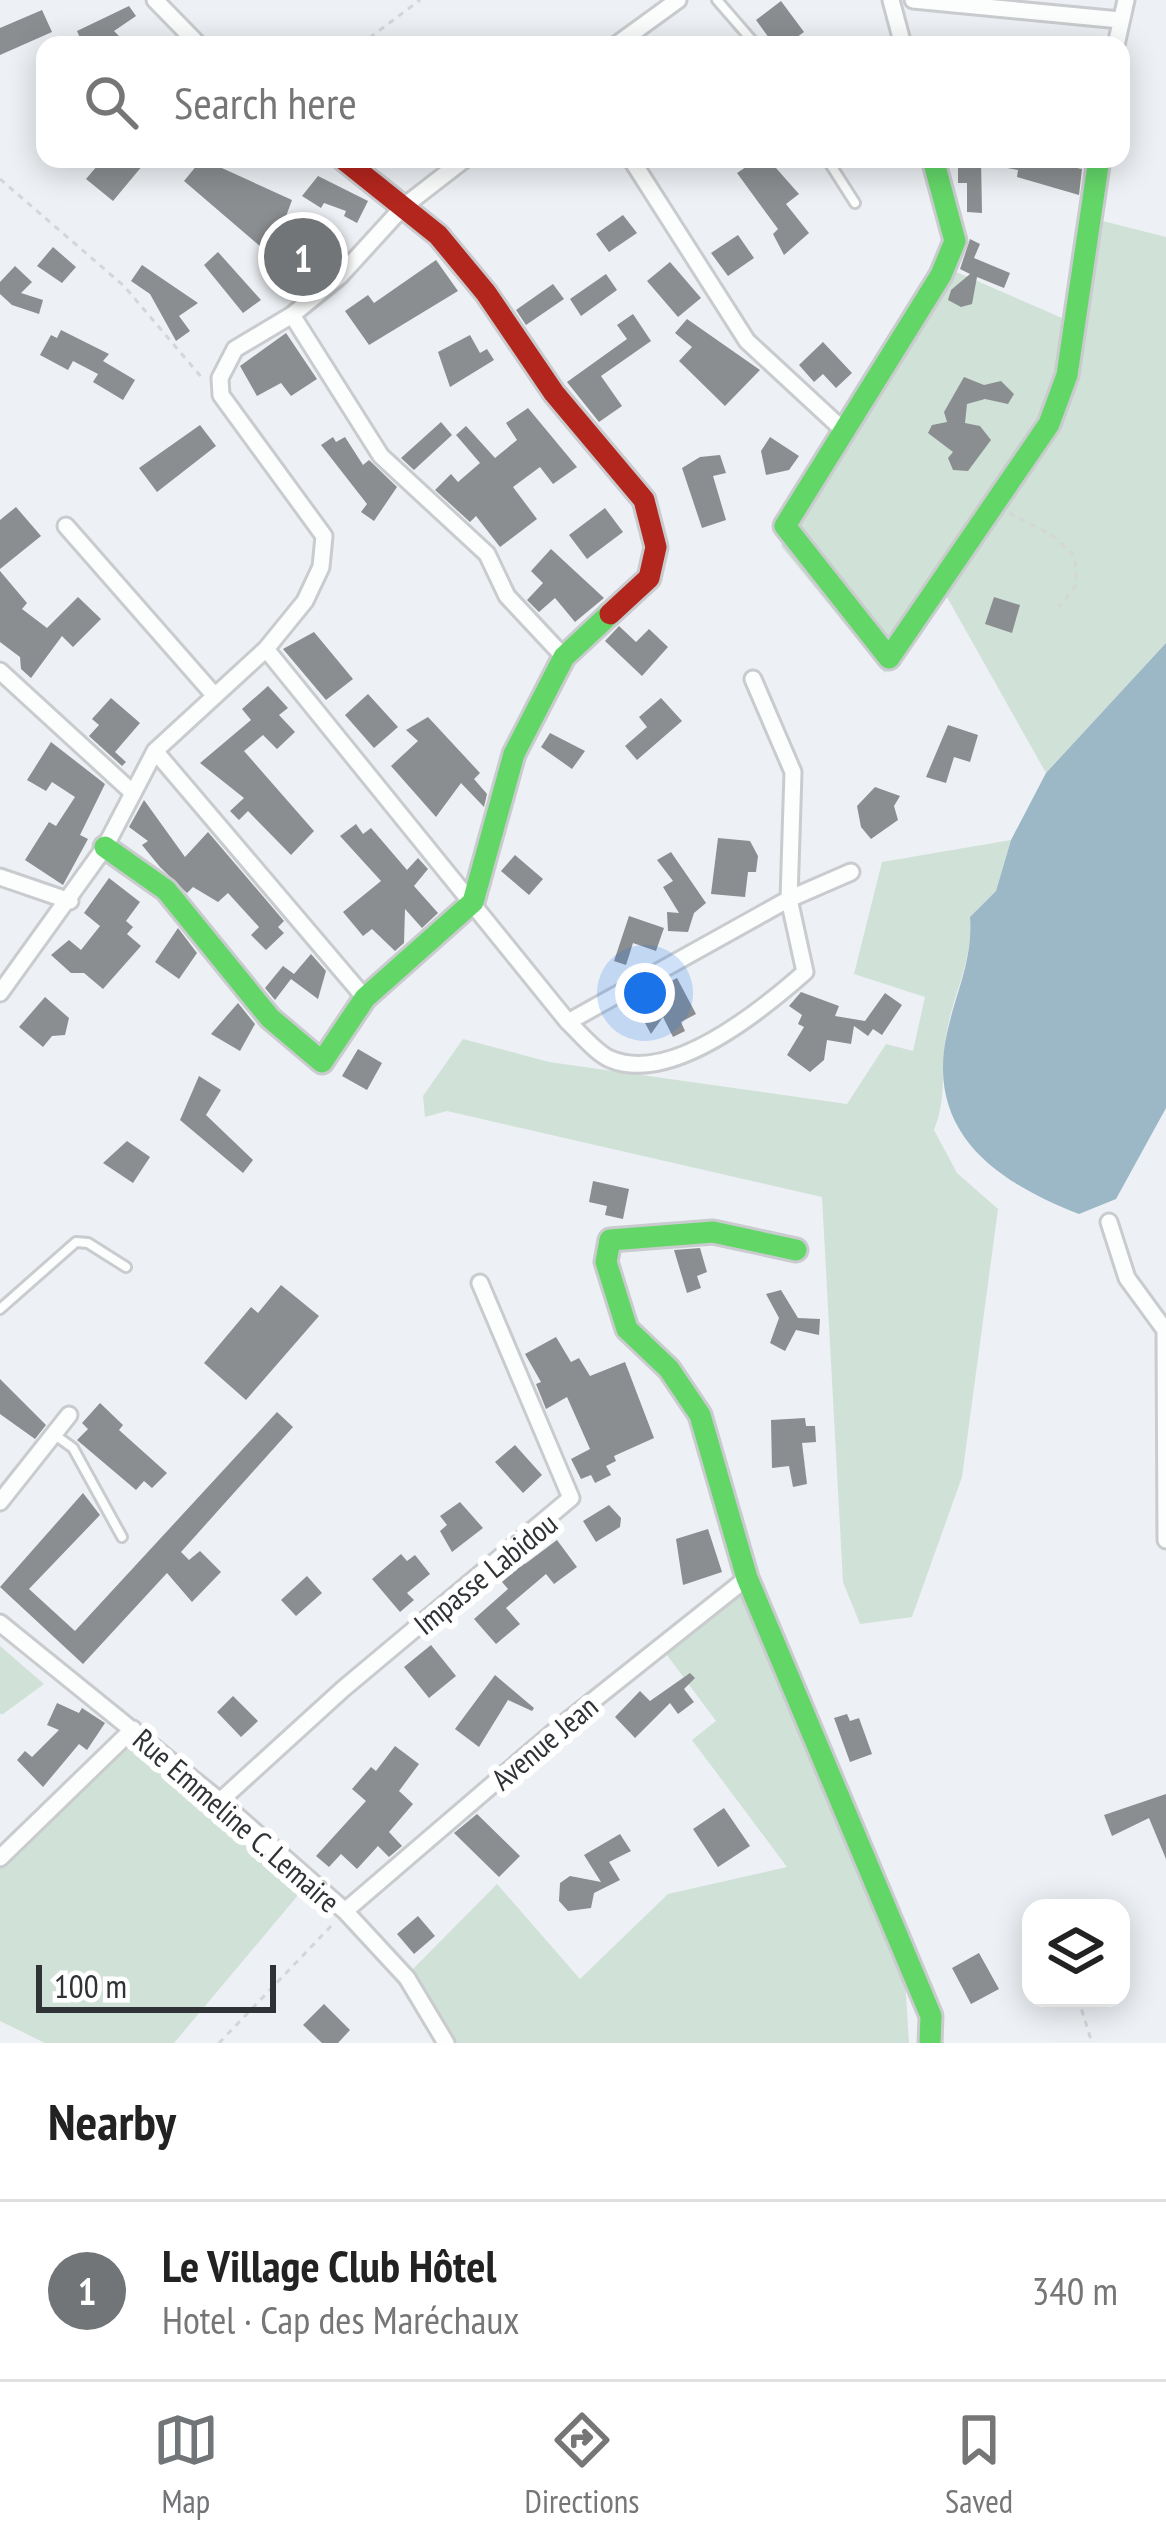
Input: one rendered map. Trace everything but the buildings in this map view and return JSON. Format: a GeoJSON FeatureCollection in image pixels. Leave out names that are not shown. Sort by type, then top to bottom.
{"type":"FeatureCollection","features":[{"type":"Feature","properties":{"kind":"street"},"geometry":{"type":"LineString","coordinates":[[154,0],[190,36]]}},
{"type":"Feature","properties":{"kind":"street"},"geometry":{"type":"LineString","coordinates":[[629,36],[679,0]]}},
{"type":"Feature","properties":{"kind":"street"},"geometry":{"type":"LineString","coordinates":[[891,0],[901,36]]}},
{"type":"Feature","properties":{"kind":"street"},"geometry":{"type":"LineString","coordinates":[[913,0],[1120,20]]}},
{"type":"Feature","properties":{"kind":"street"},"geometry":{"type":"LineString","coordinates":[[1117,36],[1126,0]]}},
{"type":"Feature","properties":{"kind":"street"},"geometry":{"type":"LineString","coordinates":[[105,847],[166,890],[271,1018],[322,1062],[365,998],[473,902],[514,754],[564,658],[649,578],[656,548],[644,500],[554,394],[462,264],[404,207],[354,168]]}},
{"type":"Feature","properties":{"kind":"street"},"geometry":{"type":"LineString","coordinates":[[0,993],[105,847],[155,751],[266,649],[305,602],[321,567],[324,536],[221,395],[220,378],[235,349],[292,315],[340,276],[404,207],[454,168]]}},
{"type":"Feature","properties":{"kind":"street"},"geometry":{"type":"LineString","coordinates":[[637,168],[747,341],[841,428]]}},
{"type":"Feature","properties":{"kind":"street"},"geometry":{"type":"LineString","coordinates":[[935,168],[955,241],[941,275],[841,428],[785,526],[889,658],[1049,424],[1067,375],[1098,168]]}},
{"type":"Feature","properties":{"kind":"street"},"geometry":{"type":"LineString","coordinates":[[292,315],[381,456],[487,554],[507,596],[564,658]]}},
{"type":"Feature","properties":{"kind":"street"},"geometry":{"type":"LineString","coordinates":[[66,526],[214,696]]}},
{"type":"Feature","properties":{"kind":"street"},"geometry":{"type":"LineString","coordinates":[[266,649],[568,1022],[610,1060],[674,1062],[761,1010],[805,972],[789,898],[793,772],[753,679]]}},
{"type":"Feature","properties":{"kind":"street"},"geometry":{"type":"LineString","coordinates":[[0,671],[133,794]]}},
{"type":"Feature","properties":{"kind":"street"},"geometry":{"type":"LineString","coordinates":[[155,751],[365,998]]}},
{"type":"Feature","properties":{"kind":"street"},"geometry":{"type":"LineString","coordinates":[[568,1022],[789,898],[851,872]]}},
{"type":"Feature","properties":{"kind":"street"},"geometry":{"type":"LineString","coordinates":[[0,877],[70,901]]}},
{"type":"Feature","properties":{"kind":"street"},"geometry":{"type":"LineString","coordinates":[[1109,1222],[1127,1278],[1165,1330],[1166,1540]]}},
{"type":"Feature","properties":{"kind":"street"},"geometry":{"type":"LineString","coordinates":[[796,1250],[713,1232],[610,1240],[606,1262],[627,1329],[669,1369],[700,1415],[747,1578],[931,2016],[929,2043]]}},
{"type":"Feature","properties":{"kind":"street","name":"Impasse Labidou"},"geometry":{"type":"LineString","coordinates":[[220,1801],[343,1689],[571,1498],[479,1283]]}},
{"type":"Feature","properties":{"kind":"street"},"geometry":{"type":"LineString","coordinates":[[0,1502],[69,1415]]}},
{"type":"Feature","properties":{"kind":"street","name":"Avenue Jean"},"geometry":{"type":"LineString","coordinates":[[345,1911],[556,1730],[747,1578]]}},
{"type":"Feature","properties":{"kind":"street","name":"Rue Emmeline C. Lemaire"},"geometry":{"type":"LineString","coordinates":[[0,1623],[220,1801],[345,1911],[407,1978],[446,2043]]}},
{"type":"Feature","properties":{"kind":"street"},"geometry":{"type":"LineString","coordinates":[[0,1858],[133,1729]]}},
{"type":"Feature","properties":{"kind":"lane"},"geometry":{"type":"LineString","coordinates":[[717,0],[749,36]]}},
{"type":"Feature","properties":{"kind":"lane"},"geometry":{"type":"LineString","coordinates":[[833,168],[854,203]]}},
{"type":"Feature","properties":{"kind":"lane"},"geometry":{"type":"LineString","coordinates":[[0,1309],[76,1242],[88,1243],[126,1268]]}},
{"type":"Feature","properties":{"kind":"lane"},"geometry":{"type":"LineString","coordinates":[[54,1434],[73,1448],[122,1537]]}},
{"type":"Feature","properties":{"kind":"path"},"geometry":{"type":"LineString","coordinates":[[372,36],[420,0]]}},
{"type":"Feature","properties":{"kind":"path"},"geometry":{"type":"LineString","coordinates":[[0,179],[124,286],[221,395]]}},
{"type":"Feature","properties":{"kind":"path"},"geometry":{"type":"LineString","coordinates":[[996,507],[1052,536],[1075,557],[1076,585],[1059,607]]}},
{"type":"Feature","properties":{"kind":"path"},"geometry":{"type":"LineString","coordinates":[[219,2043],[345,1911]]}},
{"type":"Feature","properties":{"kind":"path"},"geometry":{"type":"LineString","coordinates":[[1081,2007],[1092,2043]]}},
{"type":"Feature","properties":{"kind":"green space"},"geometry":{"type":"Polygon","coordinates":[[[1079,215],[1166,237],[1166,643],[1046,773],[943,590],[885,673],[781,546],[954,271],[1069,321],[1079,215]]]}},
{"type":"Feature","properties":{"kind":"green space"},"geometry":{"type":"Polygon","coordinates":[[[1011,840],[996,891],[970,917],[966,963],[946,1036],[934,1130],[957,1173],[998,1209],[962,1477],[912,1617],[860,1624],[843,1582],[822,1197],[447,1111],[425,1117],[423,1096],[463,1039],[549,1062],[847,1104],[886,1044],[913,1051],[925,997],[854,974],[882,862],[1011,840]]]}},
{"type":"Feature","properties":{"kind":"green space"},"geometry":{"type":"Polygon","coordinates":[[[747,1588],[905,1980],[909,2043],[452,2043],[413,1969],[497,1884],[580,1979],[668,1894],[787,1867],[692,1740],[716,1721],[664,1651],[747,1588]]]}},
{"type":"Feature","properties":{"kind":"green space"},"geometry":{"type":"Polygon","coordinates":[[[0,1646],[44,1684],[3,1714],[0,1714],[0,1646]]]}},
{"type":"Feature","properties":{"kind":"green space"},"geometry":{"type":"Polygon","coordinates":[[[118,1731],[299,1894],[174,2043],[45,2043],[0,2021],[0,1844],[118,1731]]]}},
{"type":"Feature","properties":{"kind":"water"},"geometry":{"type":"Polygon","coordinates":[[[1166,643],[1166,1108],[1116,1199],[1079,1214],[995,1169],[957,1126],[943,1068],[947,1033],[966,962],[970,917],[996,891],[1011,840],[1046,773],[1166,643]]]}},
{"type":"Feature","properties":{"kind":"traffic: fast"},"geometry":{"type":"LineString","coordinates":[[935,168],[955,241],[941,275],[785,526],[889,658],[1049,424],[1067,375],[1098,168]]}},
{"type":"Feature","properties":{"kind":"traffic: fast"},"geometry":{"type":"LineString","coordinates":[[105,847],[166,890],[270,1018],[322,1062],[365,998],[473,902],[514,754],[564,657],[610,614]]}},
{"type":"Feature","properties":{"kind":"traffic: fast"},"geometry":{"type":"LineString","coordinates":[[796,1250],[713,1232],[610,1240],[606,1262],[627,1329],[669,1369],[700,1415],[747,1578],[931,2016],[930,2043]]}},
{"type":"Feature","properties":{"kind":"traffic: jam"},"geometry":{"type":"LineString","coordinates":[[354,168],[438,235],[486,293],[554,393],[644,500],[656,547],[649,578],[610,614]]}},
{"type":"Feature","properties":{"kind":"place","name":"Le Village Club Hôtel"},"geometry":{"type":"Point","coordinates":[303,257]}}]}
